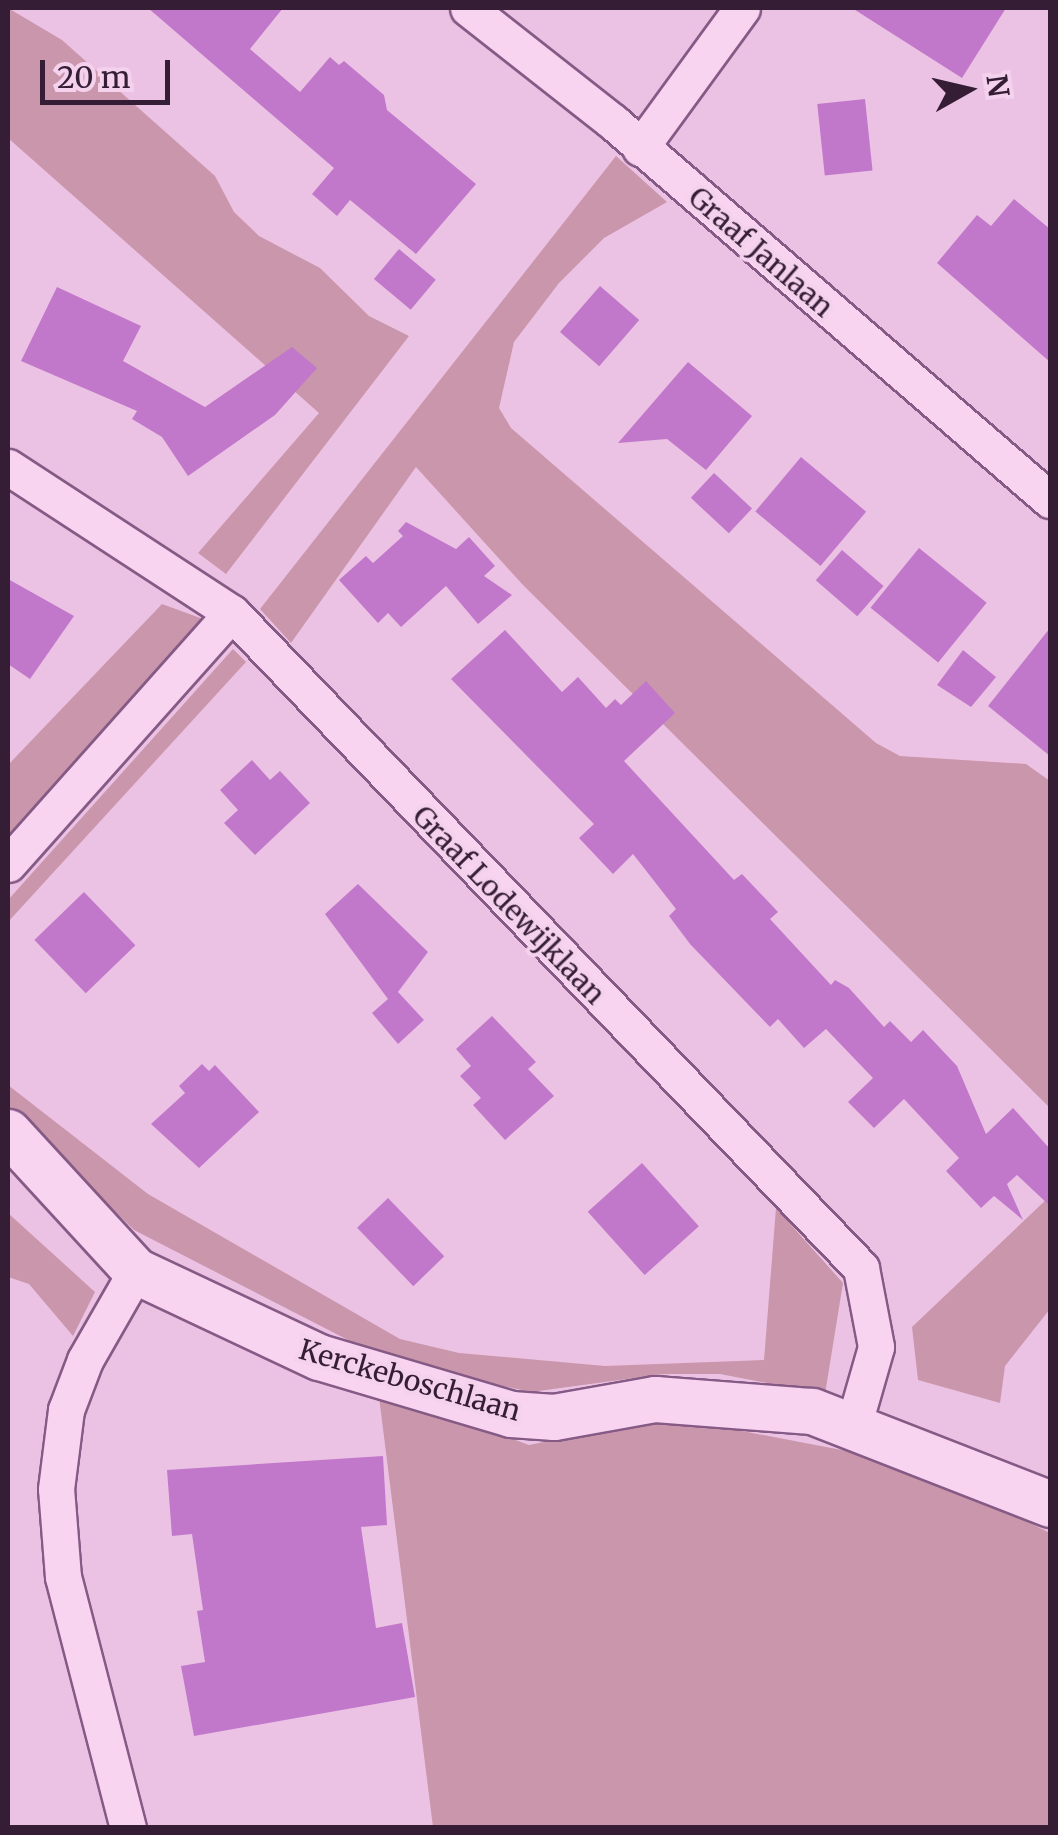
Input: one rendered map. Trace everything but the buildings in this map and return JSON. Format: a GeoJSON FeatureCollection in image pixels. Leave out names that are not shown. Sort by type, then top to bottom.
{"type":"FeatureCollection","features":[{"type":"Feature","properties":{"kind":"street","name":"Graaf Janlaan"},"geometry":{"type":"LineString","coordinates":[[468,8],[640,148],[1050,500]]}},
{"type":"Feature","properties":{"kind":"street"},"geometry":{"type":"LineString","coordinates":[[640,148],[742,8]]}},
{"type":"Feature","properties":{"kind":"street","name":"Graaf Lodewijklaan"},"geometry":{"type":"LineString","coordinates":[[8,467],[232,613],[861,1268],[876,1347],[853,1427]]}},
{"type":"Feature","properties":{"kind":"street"},"geometry":{"type":"LineString","coordinates":[[8,864],[232,613]]}},
{"type":"Feature","properties":{"kind":"street","name":"Kerckeboschlaan"},"geometry":{"type":"LineString","coordinates":[[8,1132],[136,1271],[276,1340],[511,1414],[554,1417],[655,1399],[705,1399],[812,1411],[1050,1504]]}},
{"type":"Feature","properties":{"kind":"street"},"geometry":{"type":"LineString","coordinates":[[128,1828],[63,1577],[56,1490],[66,1410],[86,1360],[136,1271]]}},
{"type":"Feature","properties":{"kind":"shaded area"},"geometry":{"type":"Polygon","coordinates":[[[8,8],[62,40],[215,176],[234,212],[259,236],[320,268],[369,316],[409,336],[226,574],[198,553],[319,413],[8,138],[8,8]]]}},
{"type":"Feature","properties":{"kind":"shaded area"},"geometry":{"type":"Polygon","coordinates":[[[616,156],[667,202],[604,238],[559,283],[514,342],[499,408],[511,428],[876,743],[900,756],[1026,764],[1050,781],[1050,1108],[523,585],[416,467],[291,643],[260,609],[616,156]]]}},
{"type":"Feature","properties":{"kind":"shaded area"},"geometry":{"type":"Polygon","coordinates":[[[162,604],[203,619],[8,843],[8,765],[162,604]]]}},
{"type":"Feature","properties":{"kind":"shaded area"},"geometry":{"type":"Polygon","coordinates":[[[233,649],[246,662],[8,922],[8,900],[233,649]]]}},
{"type":"Feature","properties":{"kind":"shaded area"},"geometry":{"type":"Polygon","coordinates":[[[8,1085],[148,1194],[400,1339],[459,1353],[605,1366],[764,1360],[776,1208],[843,1283],[825,1394],[720,1374],[664,1374],[531,1392],[389,1361],[134,1230],[8,1107],[8,1085]]]}},
{"type":"Feature","properties":{"kind":"shaded area"},"geometry":{"type":"Polygon","coordinates":[[[1050,1196],[1050,1309],[1005,1366],[1000,1403],[918,1380],[912,1327],[1050,1196]]]}},
{"type":"Feature","properties":{"kind":"shaded area"},"geometry":{"type":"Polygon","coordinates":[[[8,1213],[95,1292],[73,1336],[29,1284],[8,1277],[8,1213]]]}},
{"type":"Feature","properties":{"kind":"shaded area"},"geometry":{"type":"Polygon","coordinates":[[[378,1389],[529,1445],[669,1417],[847,1451],[998,1507],[1050,1533],[1050,1827],[433,1827],[378,1389]]]}}]}
